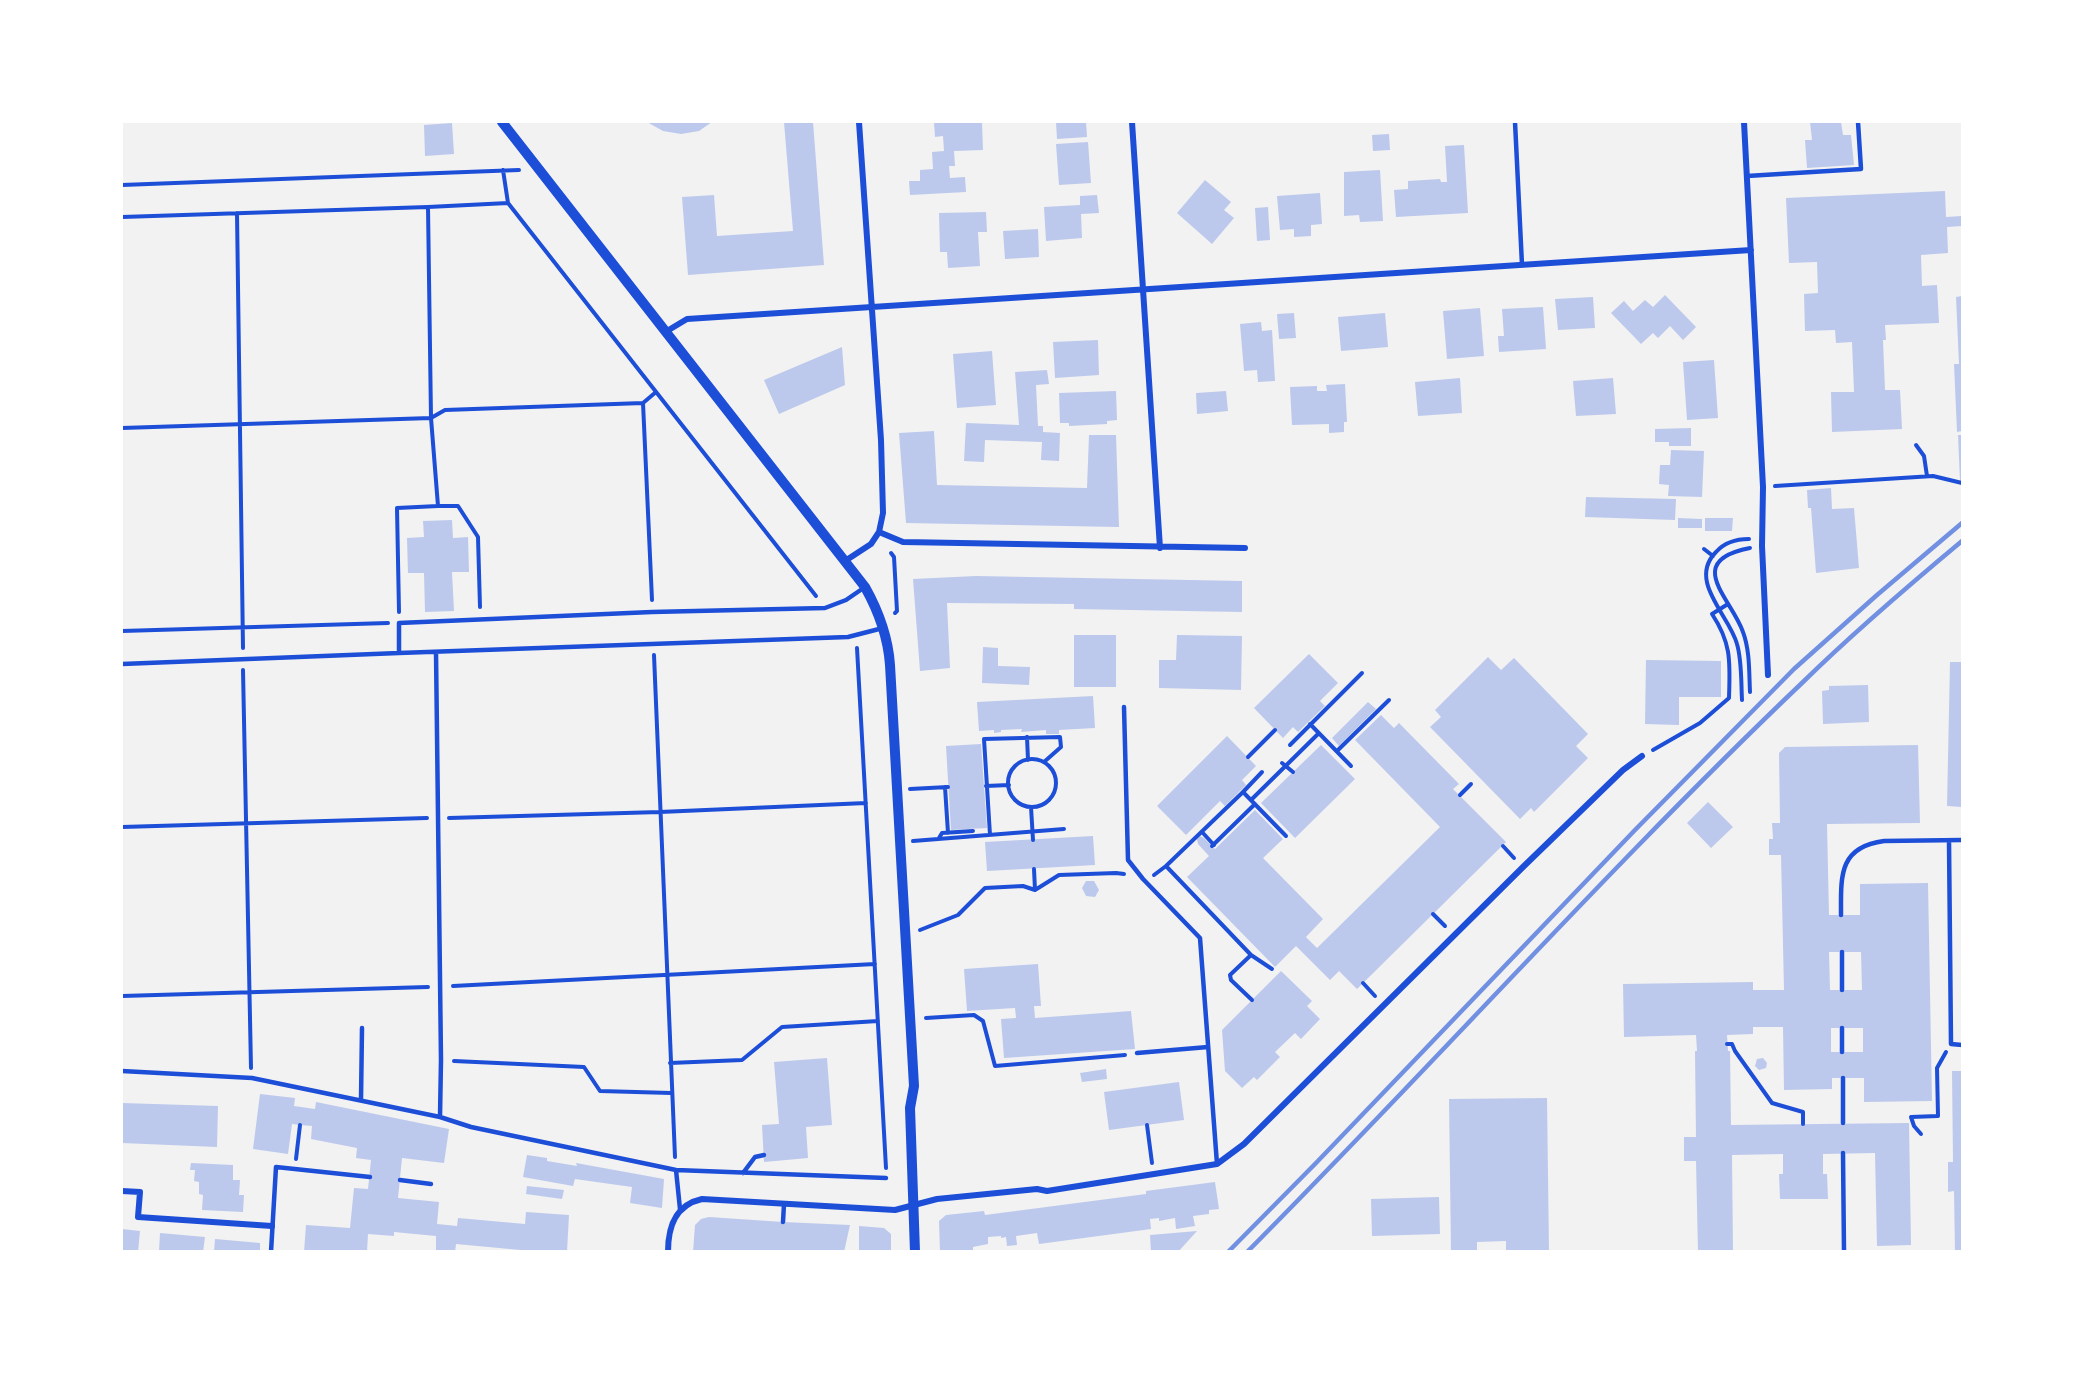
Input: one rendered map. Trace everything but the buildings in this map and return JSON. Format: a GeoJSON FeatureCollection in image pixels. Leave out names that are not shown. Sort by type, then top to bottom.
{"type":"FeatureCollection","features":[{"type":"Feature","properties":{"kind":"street"},"geometry":{"type":"LineString","coordinates":[[502,122],[865,587],[884,628],[889,646],[914,1086],[910,1108],[915,1251]]}},
{"type":"Feature","properties":{"kind":"street"},"geometry":{"type":"LineString","coordinates":[[845,561],[871,544],[879,532],[883,513],[881,440],[859,122]]}},
{"type":"Feature","properties":{"kind":"street"},"geometry":{"type":"LineString","coordinates":[[1132,122],[1160,548]]}},
{"type":"Feature","properties":{"kind":"street"},"geometry":{"type":"LineString","coordinates":[[1744,122],[1763,487],[1762,546],[1768,675]]}},
{"type":"Feature","properties":{"kind":"street"},"geometry":{"type":"LineString","coordinates":[[667,331],[687,319],[1751,249]]}},
{"type":"Feature","properties":{"kind":"street"},"geometry":{"type":"LineString","coordinates":[[879,532],[903,542],[1245,548]]}},
{"type":"Feature","properties":{"kind":"street"},"geometry":{"type":"LineString","coordinates":[[668,1251],[671,1224],[680,1209],[692,1201],[702,1199],[895,1210],[937,1199],[1037,1189],[1047,1191],[1217,1164],[1244,1144],[1523,867],[1623,770],[1642,756]]}},
{"type":"Feature","properties":{"kind":"street"},"geometry":{"type":"LineString","coordinates":[[122,1191],[140,1192],[138,1217],[272,1226]]}},
{"type":"Feature","properties":{"kind":"lane"},"geometry":{"type":"LineString","coordinates":[[1515,122],[1522,265]]}},
{"type":"Feature","properties":{"kind":"lane"},"geometry":{"type":"LineString","coordinates":[[1747,176],[1861,169],[1858,122]]}},
{"type":"Feature","properties":{"kind":"lane"},"geometry":{"type":"LineString","coordinates":[[399,653],[399,623],[652,612],[825,608],[846,600],[865,587]]}},
{"type":"Feature","properties":{"kind":"lane"},"geometry":{"type":"LineString","coordinates":[[122,664],[654,643],[848,638],[884,628]]}},
{"type":"Feature","properties":{"kind":"lane"},"geometry":{"type":"LineString","coordinates":[[436,652],[440,1117]]}},
{"type":"Feature","properties":{"kind":"lane"},"geometry":{"type":"LineString","coordinates":[[1125,707],[1128,860],[1143,879],[1200,938],[1217,1164]]}},
{"type":"Feature","properties":{"kind":"lane"},"geometry":{"type":"LineString","coordinates":[[1841,915],[1842,870],[1846,861],[1855,852],[1872,842],[1962,840]]}},
{"type":"Feature","properties":{"kind":"lane"},"geometry":{"type":"LineString","coordinates":[[1949,841],[1951,1044],[1962,1045]]}},
{"type":"Feature","properties":{"kind":"lane"},"geometry":{"type":"LineString","coordinates":[[1842,952],[1842,990]]}},
{"type":"Feature","properties":{"kind":"lane"},"geometry":{"type":"LineString","coordinates":[[361,1100],[362,1028]]}},
{"type":"Feature","properties":{"kind":"lane"},"geometry":{"type":"LineString","coordinates":[[1842,1028],[1842,1052]]}},
{"type":"Feature","properties":{"kind":"lane"},"geometry":{"type":"LineString","coordinates":[[1137,1053],[1208,1047]]}},
{"type":"Feature","properties":{"kind":"lane"},"geometry":{"type":"LineString","coordinates":[[122,1071],[252,1078],[440,1117],[471,1128],[676,1170],[886,1178]]}},
{"type":"Feature","properties":{"kind":"lane"},"geometry":{"type":"LineString","coordinates":[[1843,1078],[1843,1124]]}},
{"type":"Feature","properties":{"kind":"lane"},"geometry":{"type":"LineString","coordinates":[[1844,1153],[1844,1251]]}},
{"type":"Feature","properties":{"kind":"lane"},"geometry":{"type":"LineString","coordinates":[[743,1173],[755,1157],[764,1155]]}},
{"type":"Feature","properties":{"kind":"lane"},"geometry":{"type":"LineString","coordinates":[[271,1251],[276,1167],[369,1177]]}},
{"type":"Feature","properties":{"kind":"lane"},"geometry":{"type":"LineString","coordinates":[[676,1170],[680,1209]]}},
{"type":"Feature","properties":{"kind":"lane"},"geometry":{"type":"LineString","coordinates":[[399,1180],[431,1184]]}},
{"type":"Feature","properties":{"kind":"lane"},"geometry":{"type":"LineString","coordinates":[[783,1222],[784,1204]]}},
{"type":"Feature","properties":{"kind":"path"},"geometry":{"type":"LineString","coordinates":[[122,185],[503,170],[508,203],[825,608]]}},
{"type":"Feature","properties":{"kind":"path"},"geometry":{"type":"LineString","coordinates":[[122,217],[508,203]]}},
{"type":"Feature","properties":{"kind":"path"},"geometry":{"type":"LineString","coordinates":[[428,207],[431,418],[438,506]]}},
{"type":"Feature","properties":{"kind":"path"},"geometry":{"type":"LineString","coordinates":[[237,213],[238,423],[252,1078]]}},
{"type":"Feature","properties":{"kind":"path"},"geometry":{"type":"LineString","coordinates":[[122,428],[431,418],[445,410],[643,403],[656,392]]}},
{"type":"Feature","properties":{"kind":"path"},"geometry":{"type":"LineString","coordinates":[[643,403],[652,612]]}},
{"type":"Feature","properties":{"kind":"path"},"geometry":{"type":"LineString","coordinates":[[1916,445],[1924,456],[1927,476]]}},
{"type":"Feature","properties":{"kind":"path"},"geometry":{"type":"LineString","coordinates":[[1763,487],[1927,476],[1962,483]]}},
{"type":"Feature","properties":{"kind":"path"},"geometry":{"type":"LineString","coordinates":[[122,632],[399,623],[398,508],[438,506],[458,506],[478,537],[480,621]]}},
{"type":"Feature","properties":{"kind":"path"},"geometry":{"type":"LineString","coordinates":[[879,532],[894,558],[897,610],[884,628]]}},
{"type":"Feature","properties":{"kind":"path"},"geometry":{"type":"LineString","coordinates":[[1742,700],[1738,645],[1708,586],[1706,573],[1713,555],[1722,546],[1743,539]]}},
{"type":"Feature","properties":{"kind":"path"},"geometry":{"type":"LineString","coordinates":[[1750,692],[1743,630],[1720,593],[1716,570],[1728,554],[1751,548]]}},
{"type":"Feature","properties":{"kind":"path"},"geometry":{"type":"LineString","coordinates":[[1704,549],[1713,555]]}},
{"type":"Feature","properties":{"kind":"path"},"geometry":{"type":"LineString","coordinates":[[1642,756],[1700,723],[1729,698],[1730,668],[1726,639],[1712,614],[1728,604]]}},
{"type":"Feature","properties":{"kind":"path"},"geometry":{"type":"LineString","coordinates":[[857,636],[886,1178]]}},
{"type":"Feature","properties":{"kind":"path"},"geometry":{"type":"LineString","coordinates":[[654,643],[676,1170]]}},
{"type":"Feature","properties":{"kind":"path"},"geometry":{"type":"LineString","coordinates":[[1290,745],[1362,673]]}},
{"type":"Feature","properties":{"kind":"path"},"geometry":{"type":"LineString","coordinates":[[1337,751],[1389,700]]}},
{"type":"Feature","properties":{"kind":"path"},"geometry":{"type":"LineString","coordinates":[[1311,724],[1351,766]]}},
{"type":"Feature","properties":{"kind":"path"},"geometry":{"type":"LineString","coordinates":[[1248,758],[1275,730]]}},
{"type":"Feature","properties":{"kind":"path"},"geometry":{"type":"LineString","coordinates":[[1202,832],[1213,846],[1319,733]]}},
{"type":"Feature","properties":{"kind":"path"},"geometry":{"type":"LineString","coordinates":[[1027,737],[1028,760]]}},
{"type":"Feature","properties":{"kind":"path"},"geometry":{"type":"LineString","coordinates":[[990,835],[984,739],[1060,737],[1061,747],[1044,762]]}},
{"type":"Feature","properties":{"kind":"path"},"geometry":{"type":"LineString","coordinates":[[1028,760],[1044,762],[1053,770],[1056,778],[1056,787],[1049,801],[1042,806],[1030,807],[1018,802],[1012,796],[1009,785],[1011,772],[1016,765],[1028,760]]}},
{"type":"Feature","properties":{"kind":"path"},"geometry":{"type":"LineString","coordinates":[[1282,762],[1293,772]]}},
{"type":"Feature","properties":{"kind":"path"},"geometry":{"type":"LineString","coordinates":[[1262,772],[1166,866],[1251,955],[1272,969]]}},
{"type":"Feature","properties":{"kind":"path"},"geometry":{"type":"LineString","coordinates":[[1460,795],[1471,784]]}},
{"type":"Feature","properties":{"kind":"path"},"geometry":{"type":"LineString","coordinates":[[986,786],[1009,785]]}},
{"type":"Feature","properties":{"kind":"path"},"geometry":{"type":"LineString","coordinates":[[897,790],[947,787],[948,833]]}},
{"type":"Feature","properties":{"kind":"path"},"geometry":{"type":"LineString","coordinates":[[1243,792],[1286,836]]}},
{"type":"Feature","properties":{"kind":"path"},"geometry":{"type":"LineString","coordinates":[[122,827],[660,812],[866,803]]}},
{"type":"Feature","properties":{"kind":"path"},"geometry":{"type":"LineString","coordinates":[[1030,807],[1033,840]]}},
{"type":"Feature","properties":{"kind":"path"},"geometry":{"type":"LineString","coordinates":[[900,841],[1064,829]]}},
{"type":"Feature","properties":{"kind":"path"},"geometry":{"type":"LineString","coordinates":[[939,839],[942,833],[973,831]]}},
{"type":"Feature","properties":{"kind":"path"},"geometry":{"type":"LineString","coordinates":[[1034,868],[1035,890]]}},
{"type":"Feature","properties":{"kind":"path"},"geometry":{"type":"LineString","coordinates":[[1035,890],[1059,875],[1116,873],[1143,879]]}},
{"type":"Feature","properties":{"kind":"path"},"geometry":{"type":"LineString","coordinates":[[905,934],[929,928],[958,915],[985,888],[1023,886],[1035,890]]}},
{"type":"Feature","properties":{"kind":"path"},"geometry":{"type":"LineString","coordinates":[[1251,955],[1230,975],[1231,980],[1252,1000]]}},
{"type":"Feature","properties":{"kind":"path"},"geometry":{"type":"LineString","coordinates":[[122,996],[440,987],[875,964]]}},
{"type":"Feature","properties":{"kind":"path"},"geometry":{"type":"LineString","coordinates":[[910,1020],[974,1015],[983,1021],[995,1066],[1137,1053]]}},
{"type":"Feature","properties":{"kind":"path"},"geometry":{"type":"LineString","coordinates":[[670,1063],[742,1060],[782,1027],[878,1021]]}},
{"type":"Feature","properties":{"kind":"path"},"geometry":{"type":"LineString","coordinates":[[1727,1044],[1732,1044],[1735,1052],[1772,1102],[1803,1112],[1803,1124]]}},
{"type":"Feature","properties":{"kind":"path"},"geometry":{"type":"LineString","coordinates":[[1921,1134],[1914,1126],[1911,1117],[1938,1116],[1937,1068],[1951,1044]]}},
{"type":"Feature","properties":{"kind":"path"},"geometry":{"type":"LineString","coordinates":[[441,1060],[584,1067],[600,1091],[671,1093]]}},
{"type":"Feature","properties":{"kind":"path"},"geometry":{"type":"LineString","coordinates":[[295,1169],[300,1125]]}},
{"type":"Feature","properties":{"kind":"path"},"geometry":{"type":"LineString","coordinates":[[1147,1125],[1153,1173]]}},
{"type":"Feature","properties":{"kind":"railway"},"geometry":{"type":"LineString","coordinates":[[1228,1252],[1635,830],[1794,669],[1962,523]]}},
{"type":"Feature","properties":{"kind":"railway"},"geometry":{"type":"LineString","coordinates":[[1247,1252],[1592,893],[1732,751],[1842,645],[1962,541]]}}]}
